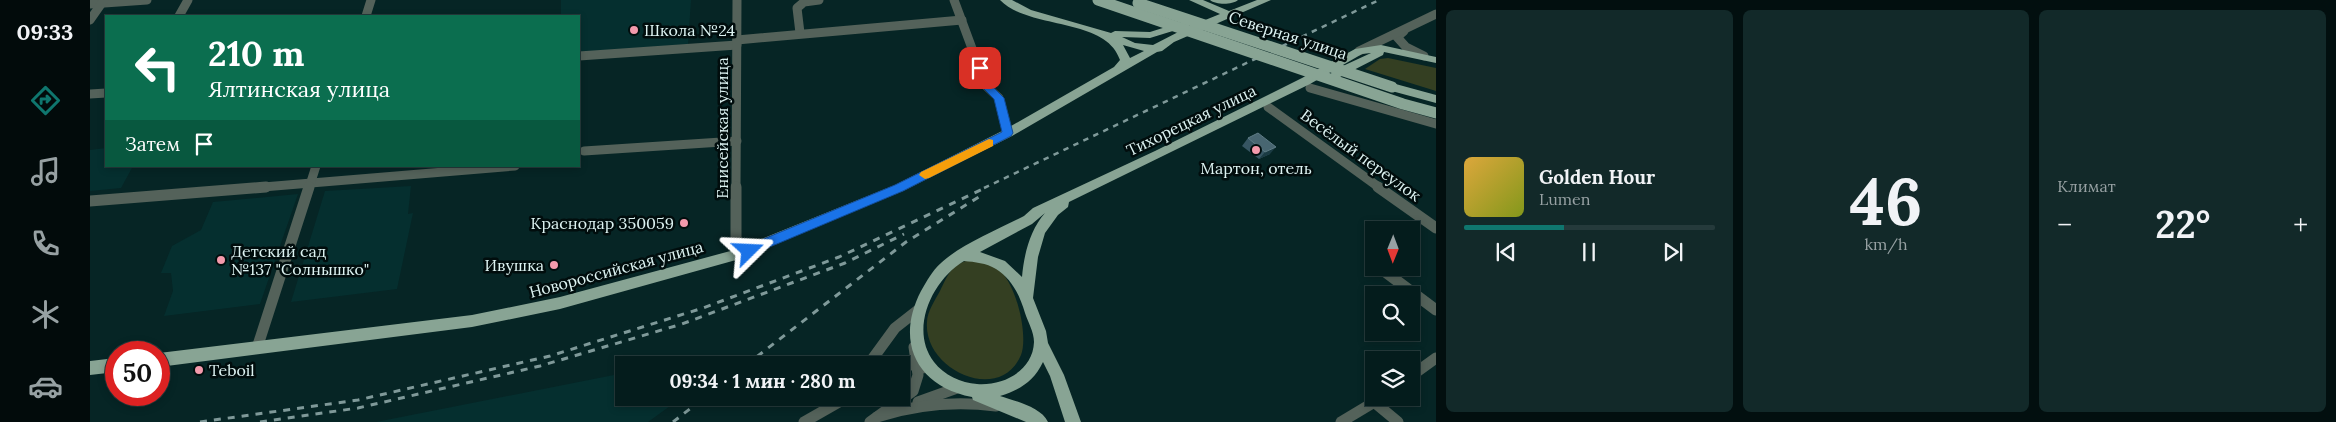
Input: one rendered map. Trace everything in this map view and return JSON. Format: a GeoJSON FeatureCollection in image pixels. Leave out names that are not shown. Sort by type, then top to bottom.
{"type":"FeatureCollection","features":[{"type":"Feature","properties":{"kind":"main road"},"geometry":{"type":"LineString","coordinates":[[1005,0],[1028,12],[1102,33],[1133,46],[1158,49]]}},
{"type":"Feature","properties":{"kind":"main road"},"geometry":{"type":"LineString","coordinates":[[1017,0],[1026,6],[1076,25]]}},
{"type":"Feature","properties":{"kind":"main road","name":"Северная улица"},"geometry":{"type":"LineString","coordinates":[[1098,0],[1377,95],[1436,113]]}},
{"type":"Feature","properties":{"kind":"main road","name":"Северная улица"},"geometry":{"type":"LineString","coordinates":[[1130,0],[1392,87],[1436,99]]}},
{"type":"Feature","properties":{"kind":"main road","name":"Северная улица"},"geometry":{"type":"LineString","coordinates":[[1194,0],[1224,12]]}},
{"type":"Feature","properties":{"kind":"main road"},"geometry":{"type":"LineString","coordinates":[[1215,0],[1233,0]]}},
{"type":"Feature","properties":{"kind":"main road","name":"Новороссийская улица"},"geometry":{"type":"LineString","coordinates":[[170,359],[472,321],[560,303],[736,255],[899,188],[1008,133],[1246,0]]}},
{"type":"Feature","properties":{"kind":"main road","name":"Новороссийская улица"},"geometry":{"type":"LineString","coordinates":[[1102,33],[1133,36],[1165,32],[1266,0]]}},
{"type":"Feature","properties":{"kind":"main road"},"geometry":{"type":"LineString","coordinates":[[1102,33],[1120,49],[1124,56],[1125,60],[1116,72]]}},
{"type":"Feature","properties":{"kind":"main road","name":"Тихорецкая улица"},"geometry":{"type":"LineString","coordinates":[[1028,295],[1028,277],[1032,254],[1039,234],[1057,208],[1310,88],[1377,51]]}},
{"type":"Feature","properties":{"kind":"main road"},"geometry":{"type":"LineString","coordinates":[[1359,52],[1401,53],[1436,61]]}},
{"type":"Feature","properties":{"kind":"main road","name":"Тихорецкая улица"},"geometry":{"type":"LineString","coordinates":[[962,255],[1028,220],[1038,211],[1168,150],[1306,81],[1359,52]]}},
{"type":"Feature","properties":{"kind":"main road"},"geometry":{"type":"LineString","coordinates":[[1040,422],[1013,408],[957,388],[934,372],[922,355],[917,341],[916,317],[941,269],[962,255],[981,256],[998,263],[1012,274],[1028,295],[1041,342],[1057,376],[1073,422]]}},
{"type":"Feature","properties":{"kind":"main road"},"geometry":{"type":"LineString","coordinates":[[957,388],[981,392],[1001,390],[1012,385],[1021,380],[1035,364],[1041,342]]}},
{"type":"Feature","properties":{"kind":"main road"},"geometry":{"type":"LineString","coordinates":[[90,368],[105,366]]}},
{"type":"Feature","properties":{"kind":"street"},"geometry":{"type":"LineString","coordinates":[[90,4],[103,1],[147,0]]}},
{"type":"Feature","properties":{"kind":"street"},"geometry":{"type":"LineString","coordinates":[[180,15],[188,0]]}},
{"type":"Feature","properties":{"kind":"street"},"geometry":{"type":"LineString","coordinates":[[366,15],[371,0]]}},
{"type":"Feature","properties":{"kind":"street","name":"Енисейская улица"},"geometry":{"type":"LineString","coordinates":[[736,255],[737,0]]}},
{"type":"Feature","properties":{"kind":"street"},"geometry":{"type":"LineString","coordinates":[[800,33],[795,12],[798,5],[803,1],[820,0]]}},
{"type":"Feature","properties":{"kind":"street"},"geometry":{"type":"LineString","coordinates":[[954,0],[986,86],[999,98],[1008,133]]}},
{"type":"Feature","properties":{"kind":"street"},"geometry":{"type":"LineString","coordinates":[[90,20],[103,1]]}},
{"type":"Feature","properties":{"kind":"street"},"geometry":{"type":"LineString","coordinates":[[1377,51],[1405,29],[1436,14]]}},
{"type":"Feature","properties":{"kind":"street"},"geometry":{"type":"LineString","coordinates":[[580,56],[737,43],[800,33],[962,20]]}},
{"type":"Feature","properties":{"kind":"street"},"geometry":{"type":"LineString","coordinates":[[1395,37],[1401,53]]}},
{"type":"Feature","properties":{"kind":"street"},"geometry":{"type":"LineString","coordinates":[[1395,37],[1414,52],[1436,61]]}},
{"type":"Feature","properties":{"kind":"street","name":"Тихорецкая улица"},"geometry":{"type":"LineString","coordinates":[[1359,52],[1395,37]]}},
{"type":"Feature","properties":{"kind":"street"},"geometry":{"type":"LineString","coordinates":[[1310,88],[1436,124]]}},
{"type":"Feature","properties":{"kind":"street"},"geometry":{"type":"LineString","coordinates":[[90,94],[105,93]]}},
{"type":"Feature","properties":{"kind":"street","name":"Весёлый переулок"},"geometry":{"type":"LineString","coordinates":[[1268,107],[1436,228]]}},
{"type":"Feature","properties":{"kind":"street"},"geometry":{"type":"LineString","coordinates":[[584,151],[737,141]]}},
{"type":"Feature","properties":{"kind":"street"},"geometry":{"type":"LineString","coordinates":[[257,348],[316,167]]}},
{"type":"Feature","properties":{"kind":"street"},"geometry":{"type":"LineString","coordinates":[[90,201],[311,181],[501,167]]}},
{"type":"Feature","properties":{"kind":"street"},"geometry":{"type":"LineString","coordinates":[[1391,276],[1436,310]]}},
{"type":"Feature","properties":{"kind":"street"},"geometry":{"type":"LineString","coordinates":[[874,356],[894,328],[916,317]]}},
{"type":"Feature","properties":{"kind":"street"},"geometry":{"type":"LineString","coordinates":[[873,420],[913,391],[919,378],[914,341],[916,317]]}},
{"type":"Feature","properties":{"kind":"street"},"geometry":{"type":"LineString","coordinates":[[1420,370],[1436,358]]}},
{"type":"Feature","properties":{"kind":"street"},"geometry":{"type":"LineString","coordinates":[[910,366],[934,372]]}},
{"type":"Feature","properties":{"kind":"street"},"geometry":{"type":"LineString","coordinates":[[873,420],[957,388]]}},
{"type":"Feature","properties":{"kind":"street"},"geometry":{"type":"LineString","coordinates":[[894,411],[945,403],[1013,408]]}},
{"type":"Feature","properties":{"kind":"street"},"geometry":{"type":"LineString","coordinates":[[819,413],[826,406]]}},
{"type":"Feature","properties":{"kind":"street"},"geometry":{"type":"LineString","coordinates":[[804,422],[832,406]]}},
{"type":"Feature","properties":{"kind":"street"},"geometry":{"type":"LineString","coordinates":[[1340,422],[1368,406]]}},
{"type":"Feature","properties":{"kind":"street"},"geometry":{"type":"LineString","coordinates":[[1383,406],[1398,422]]}},
{"type":"Feature","properties":{"kind":"shaded area","name":"Школа №24"},"geometry":{"type":"Polygon","coordinates":[[[561,0],[691,0],[688,44],[580,53],[580,15],[561,15],[561,0]]]}},
{"type":"Feature","properties":{"kind":"shaded area"},"geometry":{"type":"Polygon","coordinates":[[[105,148],[105,167],[132,167],[121,188],[90,191],[90,150],[105,148]]]}},
{"type":"Feature","properties":{"kind":"shaded area"},"geometry":{"type":"Polygon","coordinates":[[[411,186],[408,214],[413,213],[397,289],[291,302],[325,191],[411,186]]]}},
{"type":"Feature","properties":{"kind":"shaded area","name":"Детский сад №137 \"Солнышко\""},"geometry":{"type":"Polygon","coordinates":[[[298,194],[260,304],[164,316],[173,291],[171,273],[161,273],[172,246],[201,230],[213,202],[298,194]]]}},
{"type":"Feature","properties":{"kind":"shaded area"},"geometry":{"type":"Polygon","coordinates":[[[615,375],[615,406],[670,406],[648,422],[376,422],[615,375]]]}},
{"type":"Feature","properties":{"kind":"green space"},"geometry":{"type":"Polygon","coordinates":[[[1388,58],[1436,68],[1436,91],[1365,69],[1380,59],[1388,58]]]}},
{"type":"Feature","properties":{"kind":"green space"},"geometry":{"type":"Polygon","coordinates":[[[970,260],[996,267],[1003,273],[1014,295],[1022,321],[1023,346],[1021,355],[1011,370],[997,378],[981,379],[965,375],[949,367],[937,354],[929,339],[927,318],[948,275],[958,264],[970,260]]]}},
{"type":"Feature","properties":{"kind":"building"},"geometry":{"type":"Polygon","coordinates":[[[1258,133],[1276,147],[1265,152],[1248,138],[1258,133]]]}},
{"type":"Feature","properties":{"kind":"railway"},"geometry":{"type":"LineString","coordinates":[[984,188],[1379,0]]}},
{"type":"Feature","properties":{"kind":"railway"},"geometry":{"type":"LineString","coordinates":[[200,422],[358,400],[550,356],[703,308],[839,257],[987,187]]}},
{"type":"Feature","properties":{"kind":"railway"},"geometry":{"type":"LineString","coordinates":[[758,356],[906,242],[982,195]]}},
{"type":"Feature","properties":{"kind":"railway"},"geometry":{"type":"LineString","coordinates":[[260,422],[358,408],[540,366],[682,324],[845,263],[904,234]]}},
{"type":"Feature","properties":{"kind":"railway"},"geometry":{"type":"LineString","coordinates":[[673,422],[694,406]]}},
{"type":"Feature","properties":{"kind":"slow traffic"},"geometry":{"type":"LineString","coordinates":[[925,175],[989,143]]}},
{"type":"Feature","properties":{"kind":"place","name":"Школа №24"},"geometry":{"type":"Point","coordinates":[634,30]}},
{"type":"Feature","properties":{"kind":"place","name":"Мартон, отель"},"geometry":{"type":"Point","coordinates":[1256,150]}},
{"type":"Feature","properties":{"kind":"place","name":"Краснодар 350059"},"geometry":{"type":"Point","coordinates":[684,223]}},
{"type":"Feature","properties":{"kind":"place","name":"Детский сад №137 \"Солнышко\""},"geometry":{"type":"Point","coordinates":[221,260]}},
{"type":"Feature","properties":{"kind":"place","name":"Ивушка"},"geometry":{"type":"Point","coordinates":[554,265]}},
{"type":"Feature","properties":{"kind":"place","name":"Teboil"},"geometry":{"type":"Point","coordinates":[199,370]}},
{"type":"Feature","properties":{"kind":"route"},"geometry":{"type":"LineString","coordinates":[[749,251],[899,188],[1008,133],[1006,119],[999,98],[986,86],[980,68]]}}]}
